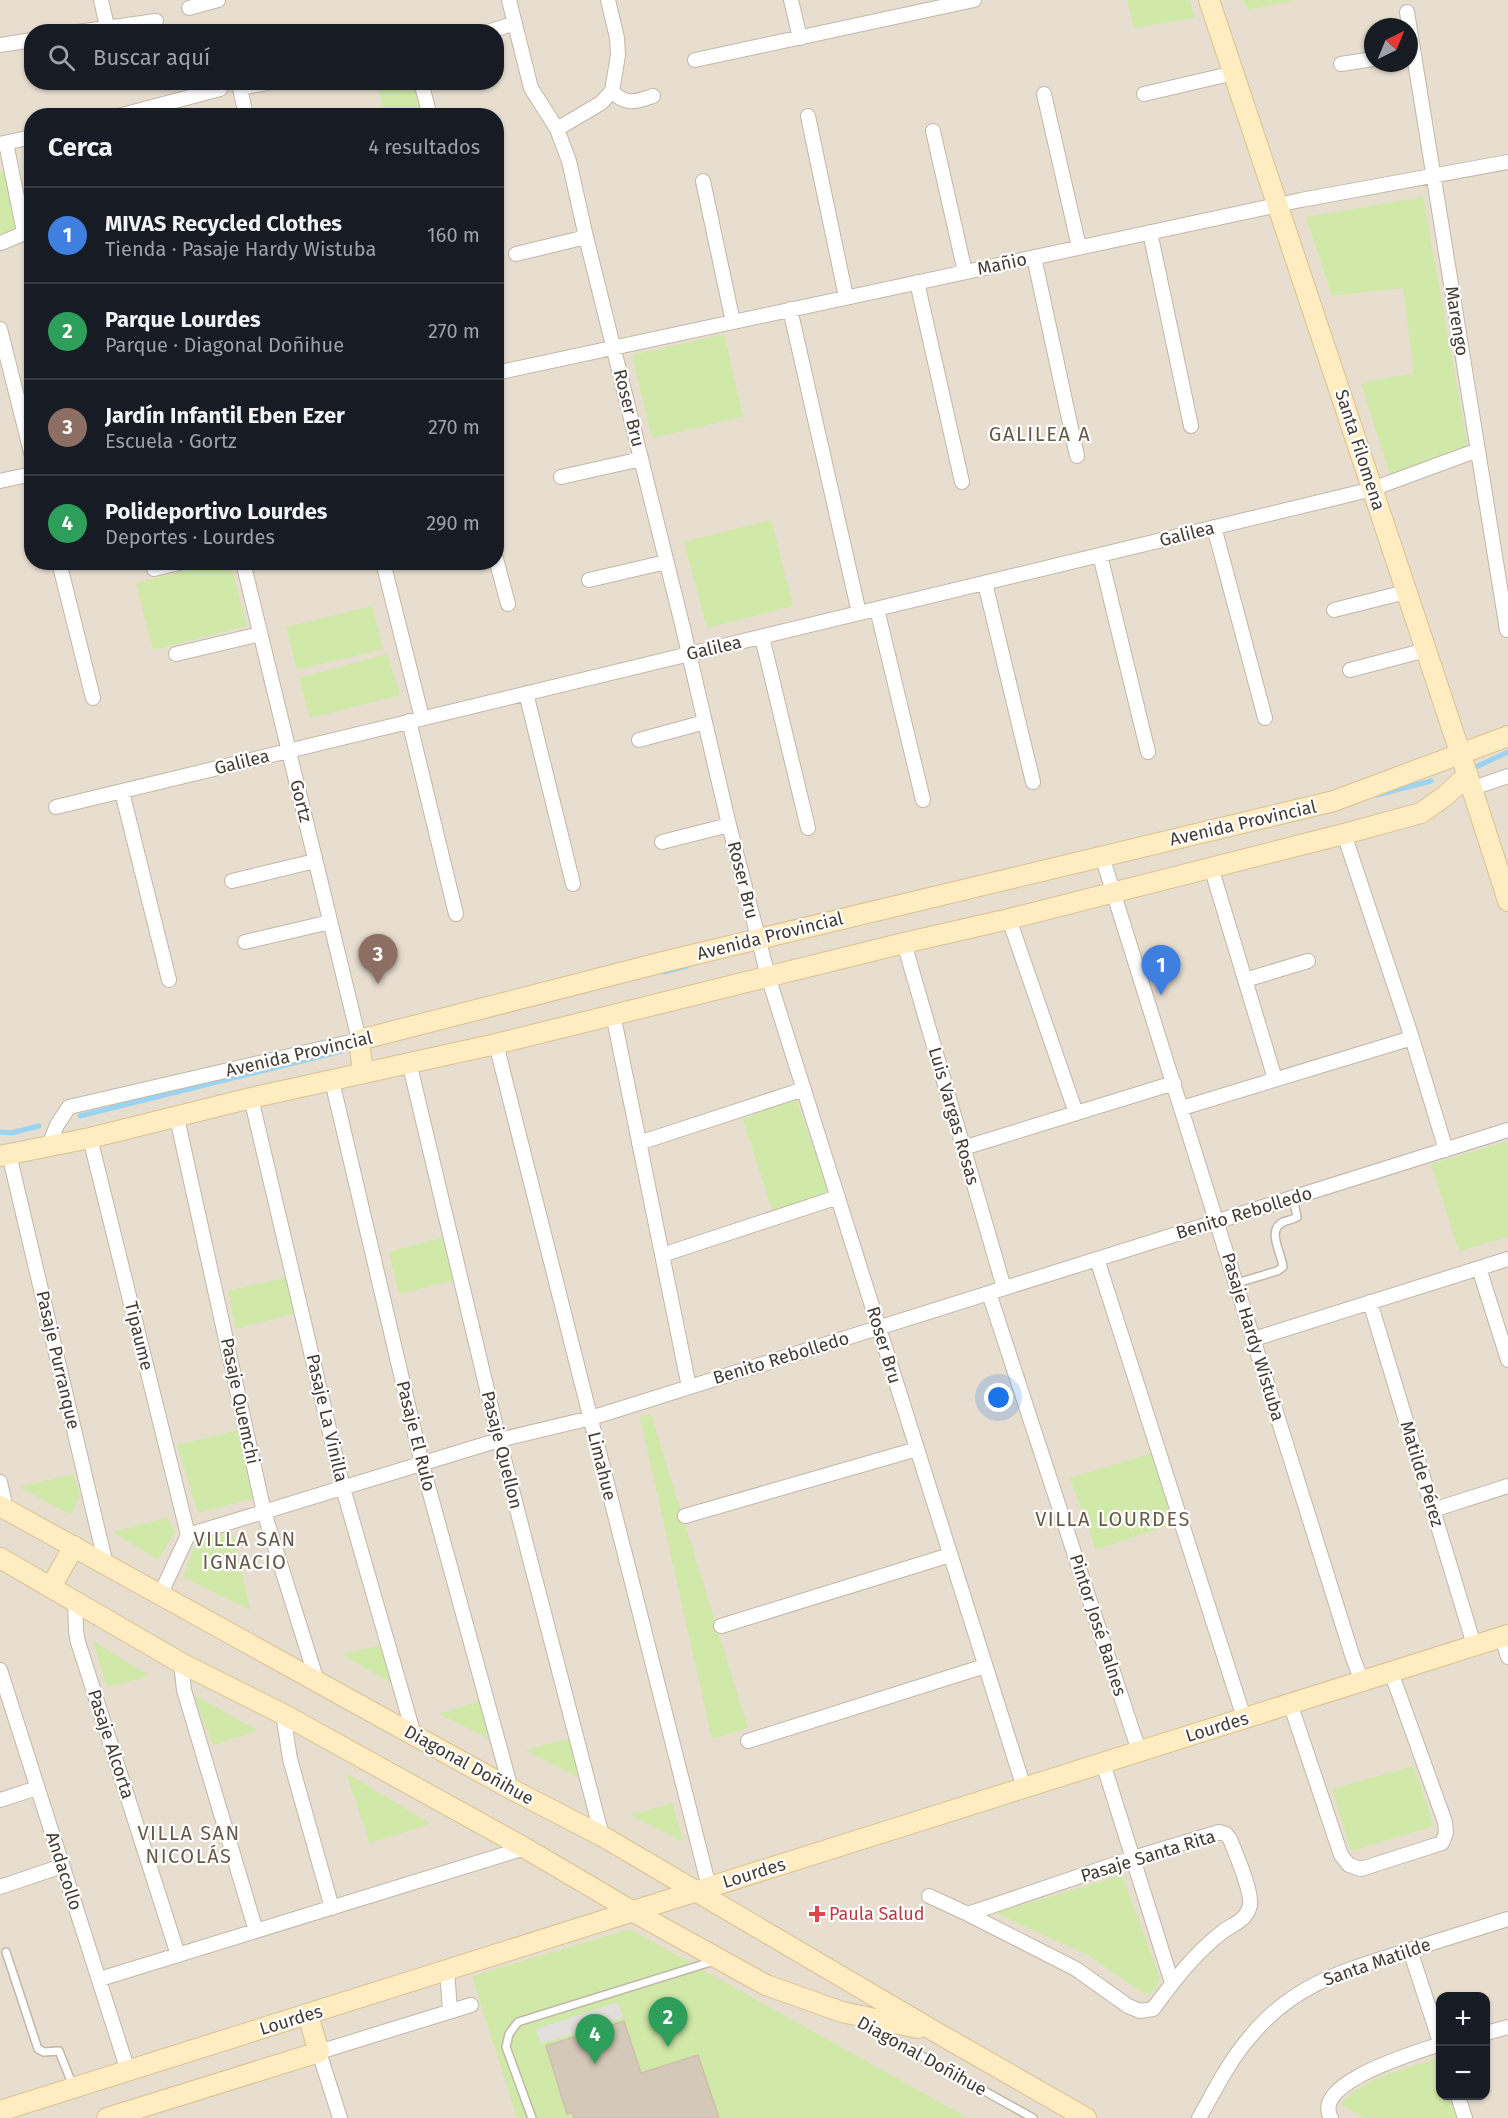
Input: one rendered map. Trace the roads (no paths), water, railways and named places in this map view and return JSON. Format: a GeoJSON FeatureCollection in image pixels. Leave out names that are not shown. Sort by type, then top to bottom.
{"type":"FeatureCollection","features":[{"type":"Feature","properties":{"kind":"street"},"geometry":{"type":"LineString","coordinates":[[101,0],[107,24]]}},
{"type":"Feature","properties":{"kind":"street"},"geometry":{"type":"LineString","coordinates":[[189,8],[214,0]]}},
{"type":"Feature","properties":{"kind":"street","name":"Roser Bru"},"geometry":{"type":"LineString","coordinates":[[509,0],[531,88],[557,129],[569,161],[729,825],[768,976],[1024,1788]]}},
{"type":"Feature","properties":{"kind":"street"},"geometry":{"type":"LineString","coordinates":[[557,129],[601,103],[612,92],[617,46],[608,0]]}},
{"type":"Feature","properties":{"kind":"street"},"geometry":{"type":"LineString","coordinates":[[791,0],[800,38]]}},
{"type":"Feature","properties":{"kind":"street"},"geometry":{"type":"LineString","coordinates":[[695,60],[974,0]]}},
{"type":"Feature","properties":{"kind":"street","name":"Santa Filomena"},"geometry":{"type":"LineString","coordinates":[[1209,0],[1508,901]]}},
{"type":"Feature","properties":{"kind":"street","name":"Marengo"},"geometry":{"type":"LineString","coordinates":[[1407,12],[1408,18]]}},
{"type":"Feature","properties":{"kind":"street"},"geometry":{"type":"LineString","coordinates":[[127,24],[156,21]]}},
{"type":"Feature","properties":{"kind":"street"},"geometry":{"type":"LineString","coordinates":[[504,27],[515,23]]}},
{"type":"Feature","properties":{"kind":"street"},"geometry":{"type":"LineString","coordinates":[[0,45],[24,41]]}},
{"type":"Feature","properties":{"kind":"street"},"geometry":{"type":"LineString","coordinates":[[1341,64],[1364,60]]}},
{"type":"Feature","properties":{"kind":"street","name":"Marengo"},"geometry":{"type":"LineString","coordinates":[[1415,72],[1507,630]]}},
{"type":"Feature","properties":{"kind":"street"},"geometry":{"type":"LineString","coordinates":[[1144,94],[1234,73]]}},
{"type":"Feature","properties":{"kind":"street"},"geometry":{"type":"LineString","coordinates":[[161,108],[217,90]]}},
{"type":"Feature","properties":{"kind":"street"},"geometry":{"type":"LineString","coordinates":[[240,90],[244,108]]}},
{"type":"Feature","properties":{"kind":"street"},"geometry":{"type":"LineString","coordinates":[[423,90],[428,108]]}},
{"type":"Feature","properties":{"kind":"street"},"geometry":{"type":"LineString","coordinates":[[612,92],[619,99],[629,102],[653,96]]}},
{"type":"Feature","properties":{"kind":"street"},"geometry":{"type":"LineString","coordinates":[[1044,94],[1079,247]]}},
{"type":"Feature","properties":{"kind":"street"},"geometry":{"type":"LineString","coordinates":[[808,116],[846,297]]}},
{"type":"Feature","properties":{"kind":"street"},"geometry":{"type":"LineString","coordinates":[[933,131],[965,272]]}},
{"type":"Feature","properties":{"kind":"street"},"geometry":{"type":"LineString","coordinates":[[24,139],[3,144],[24,217]]}},
{"type":"Feature","properties":{"kind":"street","name":"Mañio"},"geometry":{"type":"LineString","coordinates":[[504,371],[1278,205],[1508,162]]}},
{"type":"Feature","properties":{"kind":"street"},"geometry":{"type":"LineString","coordinates":[[703,181],[733,321]]}},
{"type":"Feature","properties":{"kind":"street"},"geometry":{"type":"LineString","coordinates":[[1150,232],[1191,426]]}},
{"type":"Feature","properties":{"kind":"street"},"geometry":{"type":"LineString","coordinates":[[1,243],[24,233]]}},
{"type":"Feature","properties":{"kind":"street"},"geometry":{"type":"LineString","coordinates":[[516,254],[586,237]]}},
{"type":"Feature","properties":{"kind":"street"},"geometry":{"type":"LineString","coordinates":[[1034,257],[1077,456]]}},
{"type":"Feature","properties":{"kind":"street"},"geometry":{"type":"LineString","coordinates":[[917,282],[962,482]]}},
{"type":"Feature","properties":{"kind":"street"},"geometry":{"type":"LineString","coordinates":[[790,309],[859,613]]}},
{"type":"Feature","properties":{"kind":"street"},"geometry":{"type":"LineString","coordinates":[[0,329],[24,424]]}},
{"type":"Feature","properties":{"kind":"street","name":"Galilea"},"geometry":{"type":"LineString","coordinates":[[56,807],[1372,489],[1478,450]]}},
{"type":"Feature","properties":{"kind":"street"},"geometry":{"type":"LineString","coordinates":[[561,477],[641,459]]}},
{"type":"Feature","properties":{"kind":"street"},"geometry":{"type":"LineString","coordinates":[[0,481],[24,476]]}},
{"type":"Feature","properties":{"kind":"street"},"geometry":{"type":"LineString","coordinates":[[1214,527],[1265,718]]}},
{"type":"Feature","properties":{"kind":"street"},"geometry":{"type":"LineString","coordinates":[[1100,555],[1148,752]]}},
{"type":"Feature","properties":{"kind":"street"},"geometry":{"type":"LineString","coordinates":[[589,580],[666,561]]}},
{"type":"Feature","properties":{"kind":"street"},"geometry":{"type":"LineString","coordinates":[[61,570],[93,698]]}},
{"type":"Feature","properties":{"kind":"street","name":"Gortz"},"geometry":{"type":"LineString","coordinates":[[245,570],[359,1040]]}},
{"type":"Feature","properties":{"kind":"street"},"geometry":{"type":"LineString","coordinates":[[385,570],[456,914]]}},
{"type":"Feature","properties":{"kind":"street"},"geometry":{"type":"LineString","coordinates":[[499,570],[508,604]]}},
{"type":"Feature","properties":{"kind":"street"},"geometry":{"type":"LineString","coordinates":[[985,583],[1033,782]]}},
{"type":"Feature","properties":{"kind":"street"},"geometry":{"type":"LineString","coordinates":[[1334,610],[1406,592]]}},
{"type":"Feature","properties":{"kind":"street"},"geometry":{"type":"LineString","coordinates":[[877,609],[923,800]]}},
{"type":"Feature","properties":{"kind":"street"},"geometry":{"type":"LineString","coordinates":[[176,654],[260,634]]}},
{"type":"Feature","properties":{"kind":"street"},"geometry":{"type":"LineString","coordinates":[[762,637],[808,828]]}},
{"type":"Feature","properties":{"kind":"street"},"geometry":{"type":"LineString","coordinates":[[1350,670],[1426,650]]}},
{"type":"Feature","properties":{"kind":"street"},"geometry":{"type":"LineString","coordinates":[[526,693],[573,884]]}},
{"type":"Feature","properties":{"kind":"street"},"geometry":{"type":"LineString","coordinates":[[639,740],[705,722]]}},
{"type":"Feature","properties":{"kind":"street","name":"Avenida Provincial"},"geometry":{"type":"LineString","coordinates":[[49,1145],[57,1125],[69,1107],[359,1040],[758,939],[1334,801],[1508,736]]}},
{"type":"Feature","properties":{"kind":"street"},"geometry":{"type":"LineString","coordinates":[[1470,782],[1508,776]]}},
{"type":"Feature","properties":{"kind":"street","name":"Avenida Provincial"},"geometry":{"type":"LineString","coordinates":[[4,1155],[90,1138],[251,1098],[496,1044],[1009,919],[1344,834],[1421,813],[1470,782]]}},
{"type":"Feature","properties":{"kind":"street"},"geometry":{"type":"LineString","coordinates":[[122,792],[169,980]]}},
{"type":"Feature","properties":{"kind":"street"},"geometry":{"type":"LineString","coordinates":[[662,842],[729,825]]}},
{"type":"Feature","properties":{"kind":"street"},"geometry":{"type":"LineString","coordinates":[[1344,834],[1412,1038],[1446,1150]]}},
{"type":"Feature","properties":{"kind":"street","name":"Pasaje Hardy Wistuba"},"geometry":{"type":"LineString","coordinates":[[1102,856],[1362,1681]]}},
{"type":"Feature","properties":{"kind":"street"},"geometry":{"type":"LineString","coordinates":[[232,881],[315,861]]}},
{"type":"Feature","properties":{"kind":"street"},"geometry":{"type":"LineString","coordinates":[[1211,867],[1275,1080]]}},
{"type":"Feature","properties":{"kind":"street"},"geometry":{"type":"LineString","coordinates":[[1009,919],[1076,1113]]}},
{"type":"Feature","properties":{"kind":"street"},"geometry":{"type":"LineString","coordinates":[[245,942],[330,922]]}},
{"type":"Feature","properties":{"kind":"street","name":"Luis Vargas Rosas"},"geometry":{"type":"LineString","coordinates":[[904,943],[1004,1288]]}},
{"type":"Feature","properties":{"kind":"street"},"geometry":{"type":"LineString","coordinates":[[1245,980],[1308,961]]}},
{"type":"Feature","properties":{"kind":"street"},"geometry":{"type":"LineString","coordinates":[[613,1014],[689,1387]]}},
{"type":"Feature","properties":{"kind":"street"},"geometry":{"type":"LineString","coordinates":[[1182,1108],[1412,1038]]}},
{"type":"Feature","properties":{"kind":"street"},"geometry":{"type":"LineString","coordinates":[[359,1040],[363,1073]]}},
{"type":"Feature","properties":{"kind":"street","name":"Limahue"},"geometry":{"type":"LineString","coordinates":[[496,1044],[591,1418],[702,1889]]}},
{"type":"Feature","properties":{"kind":"street","name":"Pasaje Quellon"},"geometry":{"type":"LineString","coordinates":[[409,1062],[499,1440],[602,1836]]}},
{"type":"Feature","properties":{"kind":"street","name":"Pasaje El Rulo"},"geometry":{"type":"LineString","coordinates":[[332,1081],[422,1464],[511,1789]]}},
{"type":"Feature","properties":{"kind":"street"},"geometry":{"type":"LineString","coordinates":[[963,1148],[1174,1083]]}},
{"type":"Feature","properties":{"kind":"street"},"geometry":{"type":"LineString","coordinates":[[639,1143],[804,1089]]}},
{"type":"Feature","properties":{"kind":"street","name":"Pasaje La Vinilla"},"geometry":{"type":"LineString","coordinates":[[251,1098],[343,1488],[414,1735]]}},
{"type":"Feature","properties":{"kind":"street","name":"Pasaje Quemchi"},"geometry":{"type":"LineString","coordinates":[[177,1118],[264,1512],[317,1681]]}},
{"type":"Feature","properties":{"kind":"street","name":"Benito Rebolledo"},"geometry":{"type":"LineString","coordinates":[[188,1535],[499,1440],[591,1418],[1508,1130]]}},
{"type":"Feature","properties":{"kind":"street","name":"Tipaume"},"geometry":{"type":"LineString","coordinates":[[90,1138],[188,1535]]}},
{"type":"Feature","properties":{"kind":"street","name":"Pasaje Purranque"},"geometry":{"type":"LineString","coordinates":[[4,1155],[106,1565]]}},
{"type":"Feature","properties":{"kind":"street"},"geometry":{"type":"LineString","coordinates":[[662,1255],[838,1197]]}},
{"type":"Feature","properties":{"kind":"street"},"geometry":{"type":"LineString","coordinates":[[1097,1259],[1244,1718]]}},
{"type":"Feature","properties":{"kind":"street"},"geometry":{"type":"LineString","coordinates":[[1254,1339],[1508,1259]]}},
{"type":"Feature","properties":{"kind":"street"},"geometry":{"type":"LineString","coordinates":[[1479,1268],[1508,1360]]}},
{"type":"Feature","properties":{"kind":"street","name":"Pintor José Balnes"},"geometry":{"type":"LineString","coordinates":[[989,1293],[1139,1751]]}},
{"type":"Feature","properties":{"kind":"street","name":"Matilde Pérez"},"geometry":{"type":"LineString","coordinates":[[1370,1302],[1474,1645]]}},
{"type":"Feature","properties":{"kind":"street"},"geometry":{"type":"LineString","coordinates":[[685,1516],[917,1449]]}},
{"type":"Feature","properties":{"kind":"street"},"geometry":{"type":"LineString","coordinates":[[0,1482],[3,1508]]}},
{"type":"Feature","properties":{"kind":"street"},"geometry":{"type":"LineString","coordinates":[[1434,1510],[1508,1486]]}},
{"type":"Feature","properties":{"kind":"street","name":"Diagonal Doñihue"},"geometry":{"type":"LineString","coordinates":[[3,1508],[511,1789],[702,1889],[933,2031],[1086,2118]]}},
{"type":"Feature","properties":{"kind":"street"},"geometry":{"type":"LineString","coordinates":[[160,1594],[188,1535]]}},
{"type":"Feature","properties":{"kind":"street"},"geometry":{"type":"LineString","coordinates":[[51,1587],[74,1546]]}},
{"type":"Feature","properties":{"kind":"street"},"geometry":{"type":"LineString","coordinates":[[722,1626],[950,1555]]}},
{"type":"Feature","properties":{"kind":"street","name":"Diagonal Doñihue"},"geometry":{"type":"LineString","coordinates":[[0,1558],[181,1663],[283,1714],[766,1985],[842,2012],[933,2031]]}},
{"type":"Feature","properties":{"kind":"street","name":"Pasaje Alcorta"},"geometry":{"type":"LineString","coordinates":[[75,1600],[78,1642],[178,1955]]}},
{"type":"Feature","properties":{"kind":"street"},"geometry":{"type":"LineString","coordinates":[[1505,1636],[1508,1657]]}},
{"type":"Feature","properties":{"kind":"street","name":"Lourdes"},"geometry":{"type":"LineString","coordinates":[[0,2111],[1505,1636]]}},
{"type":"Feature","properties":{"kind":"street"},"geometry":{"type":"LineString","coordinates":[[181,1663],[184,1690],[256,1930]]}},
{"type":"Feature","properties":{"kind":"street"},"geometry":{"type":"LineString","coordinates":[[748,1741],[985,1666]]}},
{"type":"Feature","properties":{"kind":"street","name":"Andacollo"},"geometry":{"type":"LineString","coordinates":[[0,1670],[6,1711],[37,1788],[128,2071]]}},
{"type":"Feature","properties":{"kind":"street"},"geometry":{"type":"LineString","coordinates":[[1290,1704],[1341,1855],[1349,1865],[1361,1869],[1442,1843],[1446,1833],[1446,1822],[1391,1672]]}},
{"type":"Feature","properties":{"kind":"street"},"geometry":{"type":"LineString","coordinates":[[283,1714],[290,1759],[332,1908]]}},
{"type":"Feature","properties":{"kind":"street"},"geometry":{"type":"LineString","coordinates":[[1103,1763],[1172,1983]]}},
{"type":"Feature","properties":{"kind":"street"},"geometry":{"type":"LineString","coordinates":[[0,1800],[37,1788]]}},
{"type":"Feature","properties":{"kind":"street","name":"Pasaje Santa Rita"},"geometry":{"type":"LineString","coordinates":[[929,1896],[1076,1969],[1128,2006],[1140,2011],[1153,2009],[1172,1983],[1208,1944],[1223,1931],[1244,1919],[1250,1908],[1250,1898],[1230,1839],[1226,1834],[1219,1832],[1133,1858],[968,1914]]}},
{"type":"Feature","properties":{"kind":"street"},"geometry":{"type":"LineString","coordinates":[[100,1979],[525,1848]]}},
{"type":"Feature","properties":{"kind":"street"},"geometry":{"type":"LineString","coordinates":[[0,1887],[62,1866]]}},
{"type":"Feature","properties":{"kind":"street","name":"Santa Matilde"},"geometry":{"type":"LineString","coordinates":[[1199,2118],[1224,2073],[1249,2037],[1279,2007],[1309,1986],[1329,1977],[1508,1919]]}},
{"type":"Feature","properties":{"kind":"street"},"geometry":{"type":"LineString","coordinates":[[1410,1950],[1436,2031]]}},
{"type":"Feature","properties":{"kind":"street"},"geometry":{"type":"LineString","coordinates":[[447,1970],[450,2011]]}},
{"type":"Feature","properties":{"kind":"street"},"geometry":{"type":"LineString","coordinates":[[107,2118],[471,2005]]}},
{"type":"Feature","properties":{"kind":"street"},"geometry":{"type":"LineString","coordinates":[[308,2015],[340,2118]]}},
{"type":"Feature","properties":{"kind":"street"},"geometry":{"type":"LineString","coordinates":[[1490,2032],[1508,2027]]}},
{"type":"Feature","properties":{"kind":"street"},"geometry":{"type":"LineString","coordinates":[[1331,2118],[1328,2114],[1329,2103],[1340,2089],[1355,2077],[1436,2044]]}},
{"type":"Feature","properties":{"kind":"street"},"geometry":{"type":"LineString","coordinates":[[1459,2100],[1465,2118]]}},
{"type":"Feature","properties":{"kind":"lane"},"geometry":{"type":"LineString","coordinates":[[1237,1283],[1281,1270],[1283,1264],[1274,1234],[1281,1222],[1297,1217],[1293,1198]]}},
{"type":"Feature","properties":{"kind":"lane"},"geometry":{"type":"LineString","coordinates":[[6,1952],[38,2049],[44,2052],[59,2050],[74,2088]]}},
{"type":"Feature","properties":{"kind":"lane"},"geometry":{"type":"LineString","coordinates":[[532,2118],[506,2047],[509,2034],[518,2022],[719,1959]]}},
{"type":"Feature","properties":{"kind":"lane","name":"Diagonal Doñihue"},"geometry":{"type":"LineString","coordinates":[[842,2012],[1034,2118]]}},
{"type":"Feature","properties":{"kind":"waterway"},"geometry":{"type":"LineString","coordinates":[[1476,767],[1508,752]]}},
{"type":"Feature","properties":{"kind":"waterway"},"geometry":{"type":"LineString","coordinates":[[1377,795],[1431,781]]}},
{"type":"Feature","properties":{"kind":"waterway"},"geometry":{"type":"LineString","coordinates":[[664,972],[687,966]]}},
{"type":"Feature","properties":{"kind":"waterway"},"geometry":{"type":"LineString","coordinates":[[80,1116],[342,1051]]}},
{"type":"Feature","properties":{"kind":"waterway"},"geometry":{"type":"LineString","coordinates":[[0,1132],[11,1133],[39,1126]]}},
{"type":"Feature","properties":{"kind":"place","name":"Jardín Infantil Eben Ezer"},"geometry":{"type":"Point","coordinates":[378,984]}},
{"type":"Feature","properties":{"kind":"place","name":"MIVAS Recycled Clothes"},"geometry":{"type":"Point","coordinates":[1161,995]}},
{"type":"Feature","properties":{"kind":"place","name":"Paula Salud"},"geometry":{"type":"Point","coordinates":[817,1914]}},
{"type":"Feature","properties":{"kind":"place","name":"Parque Lourdes"},"geometry":{"type":"Point","coordinates":[668,2047]}},
{"type":"Feature","properties":{"kind":"place","name":"Polideportivo Lourdes"},"geometry":{"type":"Point","coordinates":[595,2064]}},
{"type":"Feature","properties":{"kind":"district","name":"GALILEA A"},"geometry":{"type":"Point","coordinates":[1040,434]}},
{"type":"Feature","properties":{"kind":"district","name":"VILLA LOURDES"},"geometry":{"type":"Point","coordinates":[1113,1519]}},
{"type":"Feature","properties":{"kind":"district","name":"VILLA SAN IGNACIO"},"geometry":{"type":"Point","coordinates":[245,1550]}},
{"type":"Feature","properties":{"kind":"district","name":"VILLA SAN NICOLÁS"},"geometry":{"type":"Point","coordinates":[189,1844]}}]}
